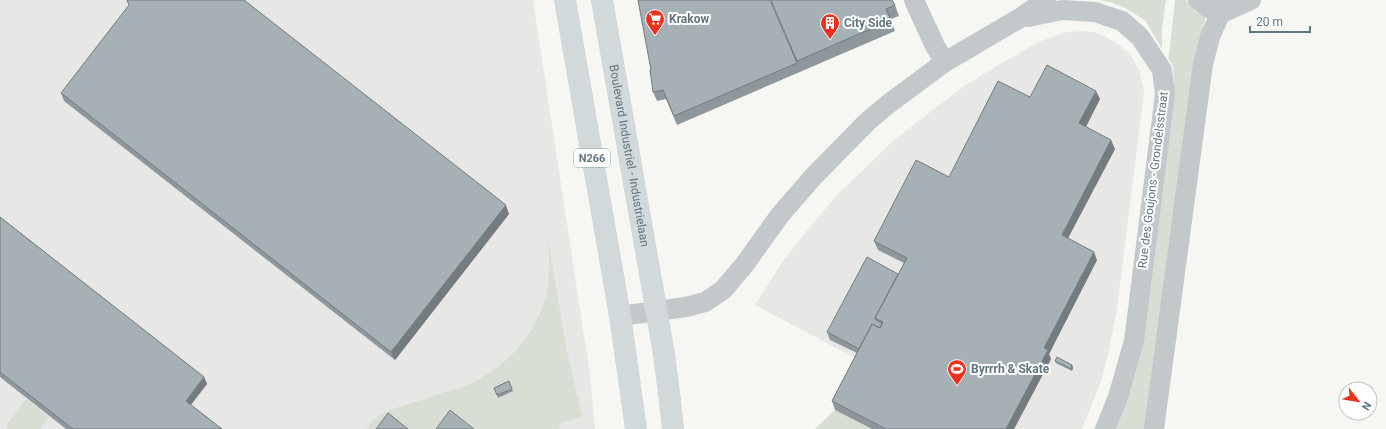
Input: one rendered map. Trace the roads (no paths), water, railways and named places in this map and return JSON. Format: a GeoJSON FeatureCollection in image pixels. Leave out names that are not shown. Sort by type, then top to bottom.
{"type":"FeatureCollection","features":[{"type":"Feature","properties":{"kind":"main road","name":"N266"},"geometry":{"type":"LineString","coordinates":[[565,0],[620,316],[636,429]]}},
{"type":"Feature","properties":{"kind":"main road","name":"Boulevard Industriel - Industrielaan"},"geometry":{"type":"LineString","coordinates":[[602,0],[656,311]]}},
{"type":"Feature","properties":{"kind":"main road","name":"N266"},"geometry":{"type":"LineString","coordinates":[[656,311],[673,429]]}},
{"type":"Feature","properties":{"kind":"street"},"geometry":{"type":"LineString","coordinates":[[914,0],[935,46],[945,62]]}},
{"type":"Feature","properties":{"kind":"street"},"geometry":{"type":"LineString","coordinates":[[620,316],[686,307],[705,302],[723,290],[780,215],[813,177],[867,122],[887,105],[945,62],[1020,18],[1046,0]]}},
{"type":"Feature","properties":{"kind":"street"},"geometry":{"type":"LineString","coordinates":[[1198,0],[1208,8],[1222,7],[1250,0]]}},
{"type":"Feature","properties":{"kind":"street"},"geometry":{"type":"LineString","coordinates":[[1154,429],[1203,64],[1210,37],[1222,7]]}},
{"type":"Feature","properties":{"kind":"street","name":"Rue des Goujons - Grondelsstraat"},"geometry":{"type":"LineString","coordinates":[[1020,18],[1062,10],[1095,12],[1122,21],[1140,37],[1162,70],[1166,94],[1134,341],[1118,397],[1104,429]]}},
{"type":"Feature","properties":{"kind":"place","name":"Krakow"},"geometry":{"type":"Point","coordinates":[655,36]}},
{"type":"Feature","properties":{"kind":"place","name":"City Side"},"geometry":{"type":"Point","coordinates":[830,40]}},
{"type":"Feature","properties":{"kind":"place","name":"Byrrrh & Skate"},"geometry":{"type":"Point","coordinates":[957,386]}}]}
